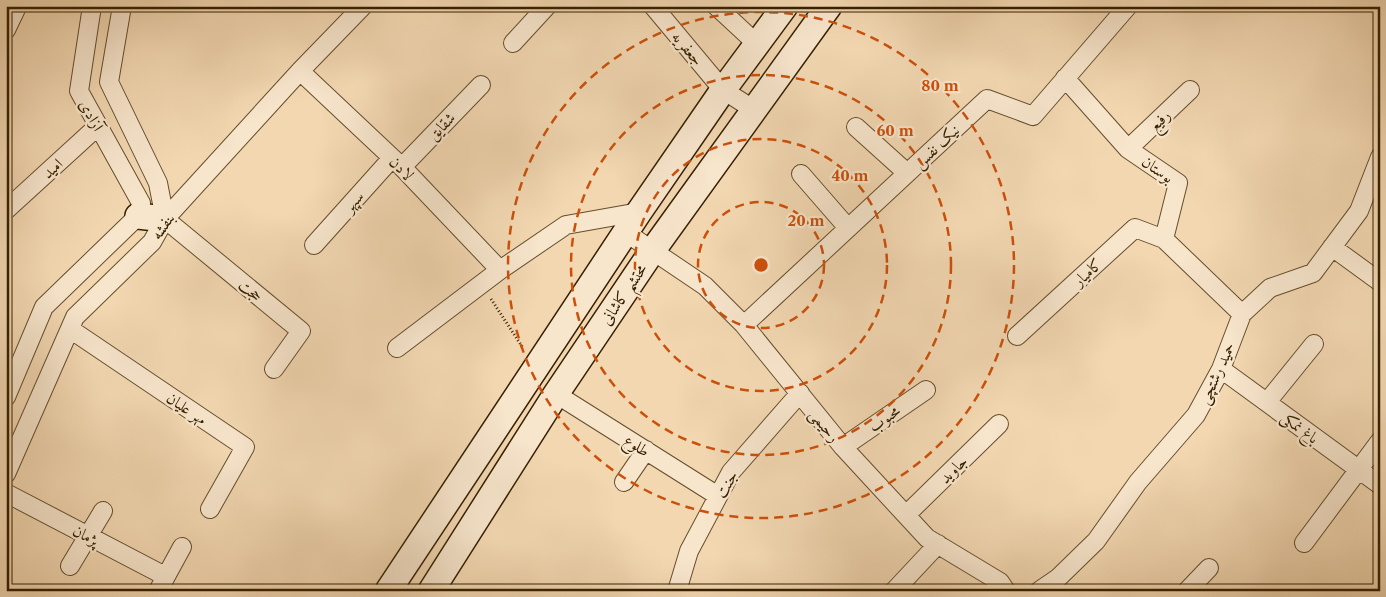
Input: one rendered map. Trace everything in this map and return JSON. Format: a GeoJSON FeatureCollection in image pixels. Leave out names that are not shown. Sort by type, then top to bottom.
{"type":"FeatureCollection","features":[{"type":"Feature","properties":{"kind":"main road","name":"محتشم کاشانی"},"geometry":{"type":"LineString","coordinates":[[388,591],[632,222],[723,90],[785,6]]}},
{"type":"Feature","properties":{"kind":"main road","name":"محتشم کاشانی"},"geometry":{"type":"LineString","coordinates":[[431,591],[556,394],[653,250],[829,6]]}},
{"type":"Feature","properties":{"kind":"main road"},"geometry":{"type":"LineString","coordinates":[[138,216],[165,219]]}},
{"type":"Feature","properties":{"kind":"street"},"geometry":{"type":"LineString","coordinates":[[6,30],[16,9],[14,6]]}},
{"type":"Feature","properties":{"kind":"street","name":"آزادی"},"geometry":{"type":"LineString","coordinates":[[92,6],[79,91],[141,203],[138,216]]}},
{"type":"Feature","properties":{"kind":"street","name":"آزادی"},"geometry":{"type":"LineString","coordinates":[[122,6],[109,82],[158,183],[165,219]]}},
{"type":"Feature","properties":{"kind":"street","name":"بنفشه"},"geometry":{"type":"LineString","coordinates":[[6,474],[75,317],[152,242],[165,219],[363,6]]}},
{"type":"Feature","properties":{"kind":"street"},"geometry":{"type":"LineString","coordinates":[[513,44],[547,6]]}},
{"type":"Feature","properties":{"kind":"street","name":"جعفریه"},"geometry":{"type":"LineString","coordinates":[[654,6],[723,90],[753,109]]}},
{"type":"Feature","properties":{"kind":"street"},"geometry":{"type":"LineString","coordinates":[[716,6],[757,44]]}},
{"type":"Feature","properties":{"kind":"street","name":"نیک نفس"},"geometry":{"type":"LineString","coordinates":[[744,325],[987,99],[1033,116],[1128,6]]}},
{"type":"Feature","properties":{"kind":"street","name":"لادن"},"geometry":{"type":"LineString","coordinates":[[300,72],[397,162],[500,270]]}},
{"type":"Feature","properties":{"kind":"street","name":"بوستان"},"geometry":{"type":"LineString","coordinates":[[1065,78],[1128,149],[1178,183],[1164,239]]}},
{"type":"Feature","properties":{"kind":"street","name":"شقایق"},"geometry":{"type":"LineString","coordinates":[[397,162],[481,85]]}},
{"type":"Feature","properties":{"kind":"street","name":"رفیع"},"geometry":{"type":"LineString","coordinates":[[1128,149],[1190,90]]}},
{"type":"Feature","properties":{"kind":"street","name":"امید"},"geometry":{"type":"LineString","coordinates":[[6,210],[98,126]]}},
{"type":"Feature","properties":{"kind":"street"},"geometry":{"type":"LineString","coordinates":[[856,127],[907,173]]}},
{"type":"Feature","properties":{"kind":"street","name":"حمید رشتچی"},"geometry":{"type":"LineString","coordinates":[[1039,591],[1058,578],[1096,541],[1138,482],[1196,415],[1221,369],[1242,314],[1270,288],[1313,273],[1359,211],[1380,157]]}},
{"type":"Feature","properties":{"kind":"street","name":"سپهر"},"geometry":{"type":"LineString","coordinates":[[314,245],[397,162]]}},
{"type":"Feature","properties":{"kind":"street"},"geometry":{"type":"LineString","coordinates":[[801,174],[848,228]]}},
{"type":"Feature","properties":{"kind":"street","name":"بنفشه"},"geometry":{"type":"LineString","coordinates":[[6,397],[44,307],[138,216]]}},
{"type":"Feature","properties":{"kind":"street","name":"حجت"},"geometry":{"type":"LineString","coordinates":[[165,219],[301,331],[274,369]]}},
{"type":"Feature","properties":{"kind":"street"},"geometry":{"type":"LineString","coordinates":[[397,348],[500,270],[566,225],[632,222]]}},
{"type":"Feature","properties":{"kind":"street","name":"رحیمی"},"geometry":{"type":"LineString","coordinates":[[632,222],[653,250],[705,286],[744,325],[843,447],[927,538],[1000,582],[1006,591]]}},
{"type":"Feature","properties":{"kind":"street","name":"کامیار"},"geometry":{"type":"LineString","coordinates":[[1017,336],[1135,228],[1164,239]]}},
{"type":"Feature","properties":{"kind":"street"},"geometry":{"type":"LineString","coordinates":[[1164,239],[1242,314]]}},
{"type":"Feature","properties":{"kind":"street"},"geometry":{"type":"LineString","coordinates":[[1332,248],[1380,282]]}},
{"type":"Feature","properties":{"kind":"street","name":"مهر علیان"},"geometry":{"type":"LineString","coordinates":[[70,329],[244,447],[210,509]]}},
{"type":"Feature","properties":{"kind":"street"},"geometry":{"type":"LineString","coordinates":[[1267,402],[1314,344]]}},
{"type":"Feature","properties":{"kind":"street","name":"باغ نمکی"},"geometry":{"type":"LineString","coordinates":[[1221,369],[1380,485]]}},
{"type":"Feature","properties":{"kind":"street","name":"محبوب"},"geometry":{"type":"LineString","coordinates":[[843,447],[926,390]]}},
{"type":"Feature","properties":{"kind":"street","name":"جنت"},"geometry":{"type":"LineString","coordinates":[[677,591],[689,551],[731,472],[800,393]]}},
{"type":"Feature","properties":{"kind":"street","name":"طلوع"},"geometry":{"type":"LineString","coordinates":[[556,394],[718,496]]}},
{"type":"Feature","properties":{"kind":"street","name":"جاوید"},"geometry":{"type":"LineString","coordinates":[[906,515],[999,424]]}},
{"type":"Feature","properties":{"kind":"street"},"geometry":{"type":"LineString","coordinates":[[1304,543],[1358,468],[1380,441]]}},
{"type":"Feature","properties":{"kind":"street"},"geometry":{"type":"LineString","coordinates":[[624,482],[646,450]]}},
{"type":"Feature","properties":{"kind":"street","name":"پژمان"},"geometry":{"type":"LineString","coordinates":[[6,493],[88,536],[162,584]]}},
{"type":"Feature","properties":{"kind":"street"},"geometry":{"type":"LineString","coordinates":[[70,566],[103,511]]}},
{"type":"Feature","properties":{"kind":"street"},"geometry":{"type":"LineString","coordinates":[[894,591],[938,544]]}},
{"type":"Feature","properties":{"kind":"street"},"geometry":{"type":"LineString","coordinates":[[162,584],[182,547]]}},
{"type":"Feature","properties":{"kind":"street"},"geometry":{"type":"LineString","coordinates":[[1187,591],[1209,568]]}},
{"type":"Feature","properties":{"kind":"path"},"geometry":{"type":"LineString","coordinates":[[482,284],[535,366]]}}]}
